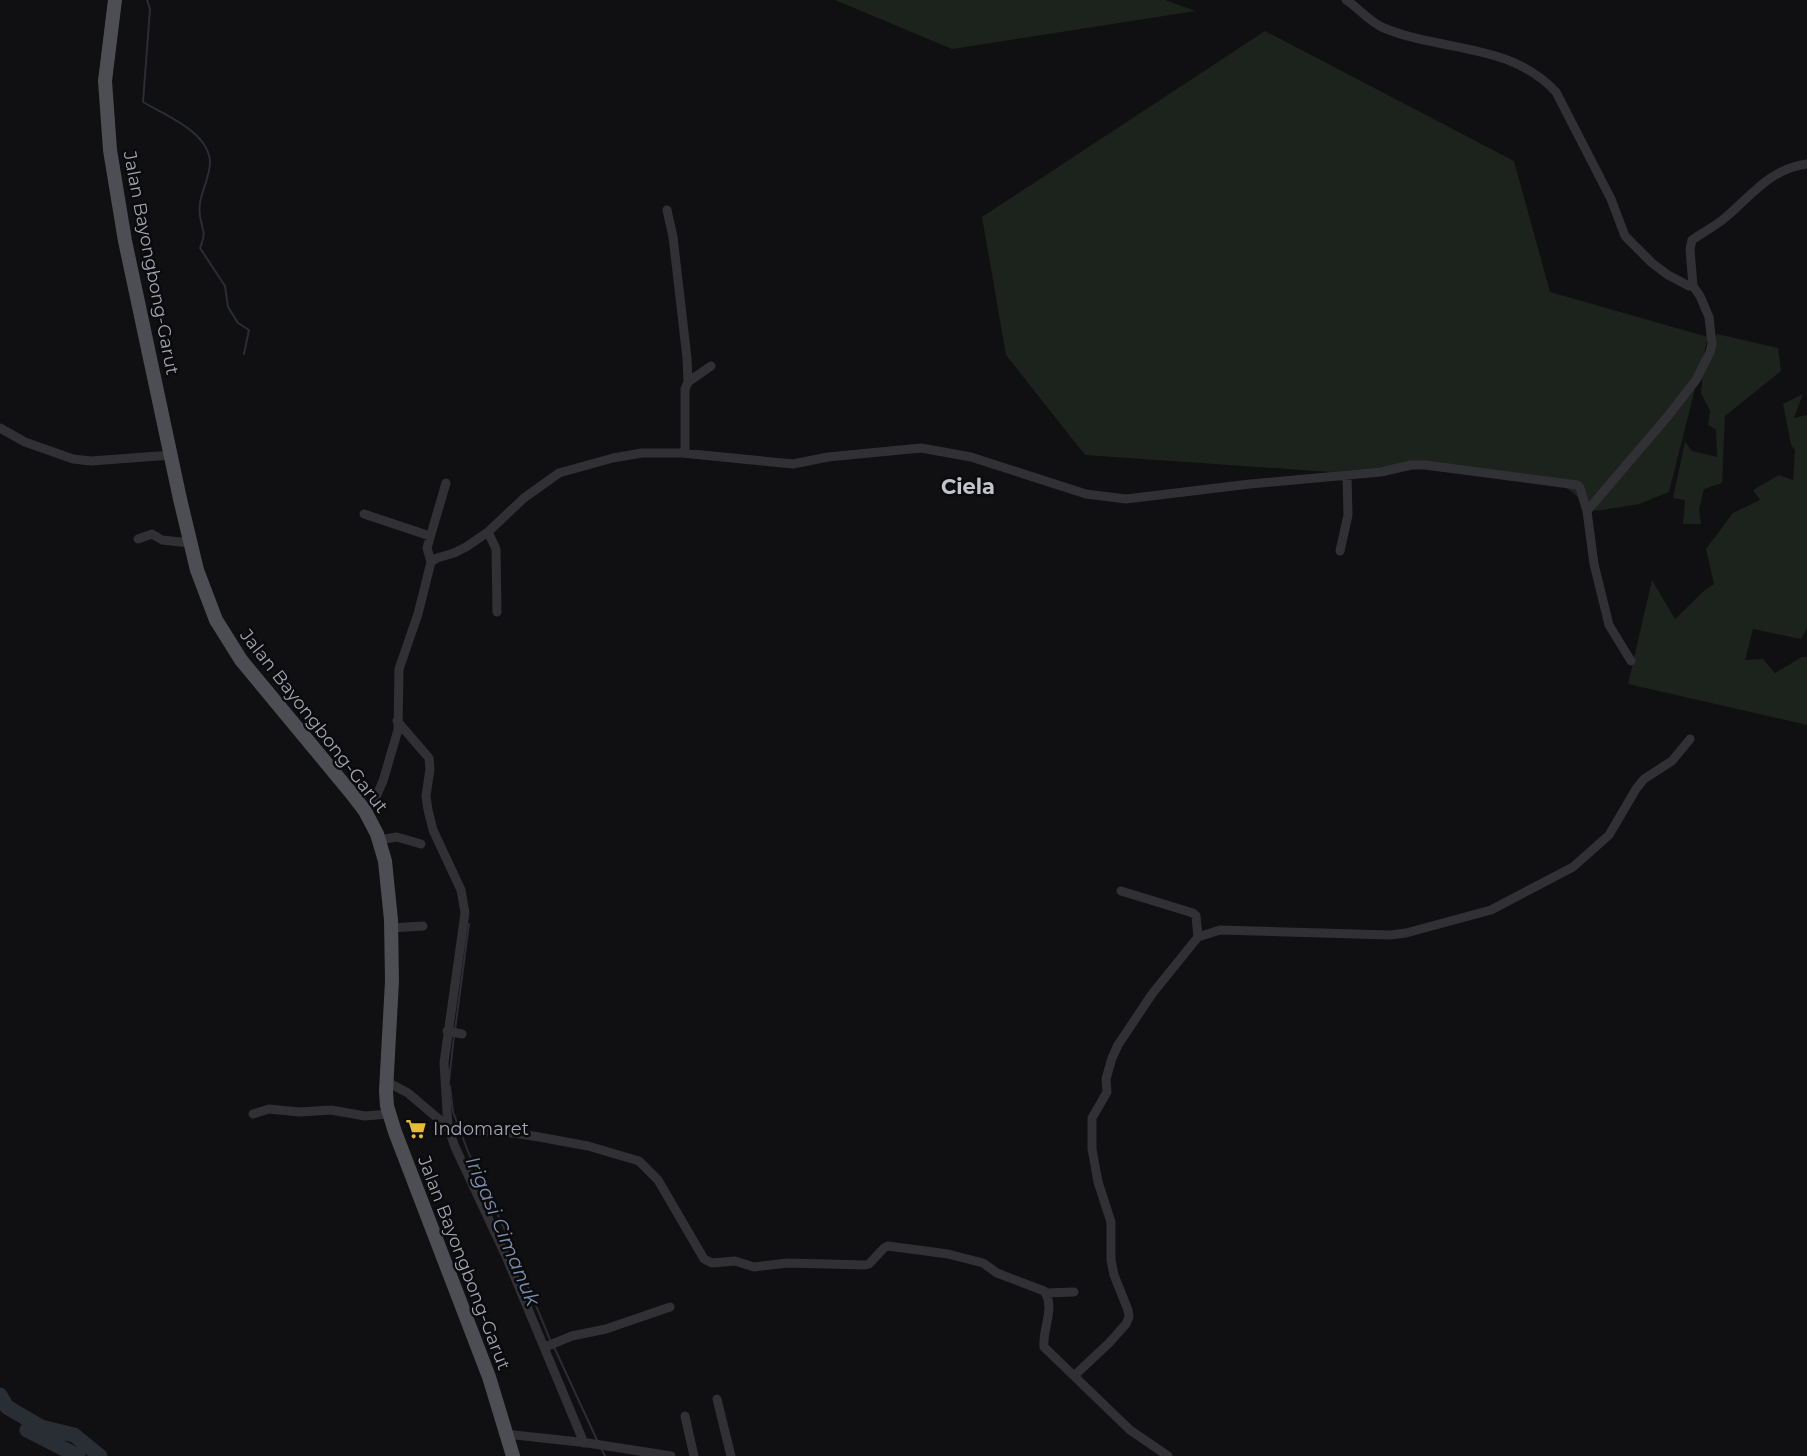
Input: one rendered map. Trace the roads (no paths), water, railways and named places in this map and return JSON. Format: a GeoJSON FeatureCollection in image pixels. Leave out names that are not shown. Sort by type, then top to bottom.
{"type":"FeatureCollection","features":[{"type":"Feature","properties":{"kind":"main road","name":"Jalan Bayongbong-Garut"},"geometry":{"type":"LineString","coordinates":[[115,0],[105,81],[110,150],[125,241],[190,543],[216,620],[236,652],[365,811],[379,840],[385,861],[391,928],[392,981],[386,1099],[389,1114],[411,1178],[489,1377],[513,1456]]}},
{"type":"Feature","properties":{"kind":"street"},"geometry":{"type":"LineString","coordinates":[[1346,0],[1383,27],[1407,36],[1495,54],[1523,66],[1548,83],[1556,92],[1608,191],[1625,236],[1652,263],[1668,275],[1692,286]]}},
{"type":"Feature","properties":{"kind":"street"},"geometry":{"type":"LineString","coordinates":[[1587,511],[1668,416],[1702,370],[1712,344],[1711,330],[1705,305],[1692,286],[1690,249],[1692,240],[1727,216],[1768,179],[1785,169],[1807,164]]}},
{"type":"Feature","properties":{"kind":"street"},"geometry":{"type":"LineString","coordinates":[[667,210],[673,237],[687,358],[688,382],[684,398],[685,453]]}},
{"type":"Feature","properties":{"kind":"street"},"geometry":{"type":"LineString","coordinates":[[688,382],[711,366]]}},
{"type":"Feature","properties":{"kind":"street"},"geometry":{"type":"LineString","coordinates":[[0,428],[25,442],[73,459],[91,461],[172,455]]}},
{"type":"Feature","properties":{"kind":"street"},"geometry":{"type":"LineString","coordinates":[[431,562],[466,547],[488,532],[531,492],[559,473],[617,457],[642,453],[685,453],[794,464],[828,457],[921,448],[936,449],[970,457],[1086,494],[1126,499],[1250,484],[1347,476],[1381,472],[1411,465],[1425,465],[1577,485],[1587,511],[1594,564],[1610,625],[1630,661]]}},
{"type":"Feature","properties":{"kind":"street"},"geometry":{"type":"LineString","coordinates":[[1340,551],[1348,514],[1347,476]]}},
{"type":"Feature","properties":{"kind":"street"},"geometry":{"type":"LineString","coordinates":[[365,811],[375,799],[383,781],[394,744],[398,726],[399,669],[421,605],[431,562],[427,552],[430,536],[446,483]]}},
{"type":"Feature","properties":{"kind":"street"},"geometry":{"type":"LineString","coordinates":[[364,514],[430,536]]}},
{"type":"Feature","properties":{"kind":"street"},"geometry":{"type":"LineString","coordinates":[[488,532],[496,549],[497,612]]}},
{"type":"Feature","properties":{"kind":"street"},"geometry":{"type":"LineString","coordinates":[[138,539],[152,534],[162,540],[190,543]]}},
{"type":"Feature","properties":{"kind":"street"},"geometry":{"type":"LineString","coordinates":[[398,726],[429,758],[430,769],[426,796],[428,810],[433,830],[461,890],[464,904],[454,1032],[444,1063],[453,1128],[548,1345],[586,1443]]}},
{"type":"Feature","properties":{"kind":"street"},"geometry":{"type":"LineString","coordinates":[[1075,1375],[1114,1337],[1129,1317],[1111,1260],[1111,1222],[1098,1182],[1094,1160],[1092,1118],[1107,1092],[1106,1079],[1118,1045],[1152,994],[1198,937],[1220,930],[1390,935],[1406,933],[1491,910],[1573,867],[1609,836],[1640,784],[1656,770],[1672,761],[1690,739]]}},
{"type":"Feature","properties":{"kind":"street"},"geometry":{"type":"LineString","coordinates":[[379,840],[398,837],[421,844]]}},
{"type":"Feature","properties":{"kind":"street"},"geometry":{"type":"LineString","coordinates":[[1121,891],[1193,913],[1196,916],[1198,937]]}},
{"type":"Feature","properties":{"kind":"street"},"geometry":{"type":"LineString","coordinates":[[391,928],[423,926]]}},
{"type":"Feature","properties":{"kind":"street"},"geometry":{"type":"LineString","coordinates":[[387,1082],[408,1093],[453,1128],[514,1133],[558,1140],[639,1161],[658,1180],[704,1259],[708,1262],[735,1261],[754,1267],[787,1263],[865,1265],[869,1264],[884,1248],[893,1246],[975,1260],[997,1274],[1045,1293],[1074,1292]]}},
{"type":"Feature","properties":{"kind":"street"},"geometry":{"type":"LineString","coordinates":[[254,1114],[269,1108],[299,1112],[331,1110],[365,1116],[389,1114]]}},
{"type":"Feature","properties":{"kind":"street"},"geometry":{"type":"LineString","coordinates":[[1045,1293],[1048,1309],[1044,1347],[1130,1430],[1162,1454]]}},
{"type":"Feature","properties":{"kind":"street"},"geometry":{"type":"LineString","coordinates":[[548,1345],[572,1336],[606,1329],[670,1307]]}},
{"type":"Feature","properties":{"kind":"street"},"geometry":{"type":"LineString","coordinates":[[717,1400],[731,1456]]}},
{"type":"Feature","properties":{"kind":"street"},"geometry":{"type":"LineString","coordinates":[[685,1416],[694,1456]]}},
{"type":"Feature","properties":{"kind":"street"},"geometry":{"type":"LineString","coordinates":[[506,1434],[610,1446],[632,1453],[671,1456]]}},
{"type":"Feature","properties":{"kind":"waterway"},"geometry":{"type":"LineString","coordinates":[[147,0],[150,9],[143,102],[194,133],[208,151],[210,167],[199,207],[204,234],[200,248],[225,286],[228,307],[238,323],[249,330],[244,354]]}},
{"type":"Feature","properties":{"kind":"waterway","name":"Irigasi Cimanuk"},"geometry":{"type":"LineString","coordinates":[[455,1030],[469,924]]}},
{"type":"Feature","properties":{"kind":"waterway","name":"Irigasi Cimanuk"},"geometry":{"type":"LineString","coordinates":[[449,1081],[454,1036]]}},
{"type":"Feature","properties":{"kind":"waterway","name":"Irigasi Cimanuk"},"geometry":{"type":"LineString","coordinates":[[450,1086],[453,1112],[458,1125]]}},
{"type":"Feature","properties":{"kind":"waterway","name":"Irigasi Cimanuk"},"geometry":{"type":"LineString","coordinates":[[461,1133],[504,1228],[551,1342]]}},
{"type":"Feature","properties":{"kind":"waterway","name":"Irigasi Cimanuk"},"geometry":{"type":"LineString","coordinates":[[554,1347],[597,1440]]}},
{"type":"Feature","properties":{"kind":"waterway"},"geometry":{"type":"LineString","coordinates":[[0,1395],[7,1407],[41,1427],[74,1435],[100,1456]]}},
{"type":"Feature","properties":{"kind":"waterway"},"geometry":{"type":"LineString","coordinates":[[27,1430],[78,1456]]}},
{"type":"Feature","properties":{"kind":"waterway","name":"Irigasi Cimanuk"},"geometry":{"type":"LineString","coordinates":[[601,1448],[605,1456]]}},
{"type":"Feature","properties":{"kind":"place","name":"Indomaret"},"geometry":{"type":"Point","coordinates":[416,1129]}},
{"type":"Feature","properties":{"kind":"district","name":"Ciela"},"geometry":{"type":"Point","coordinates":[968,487]}}]}
